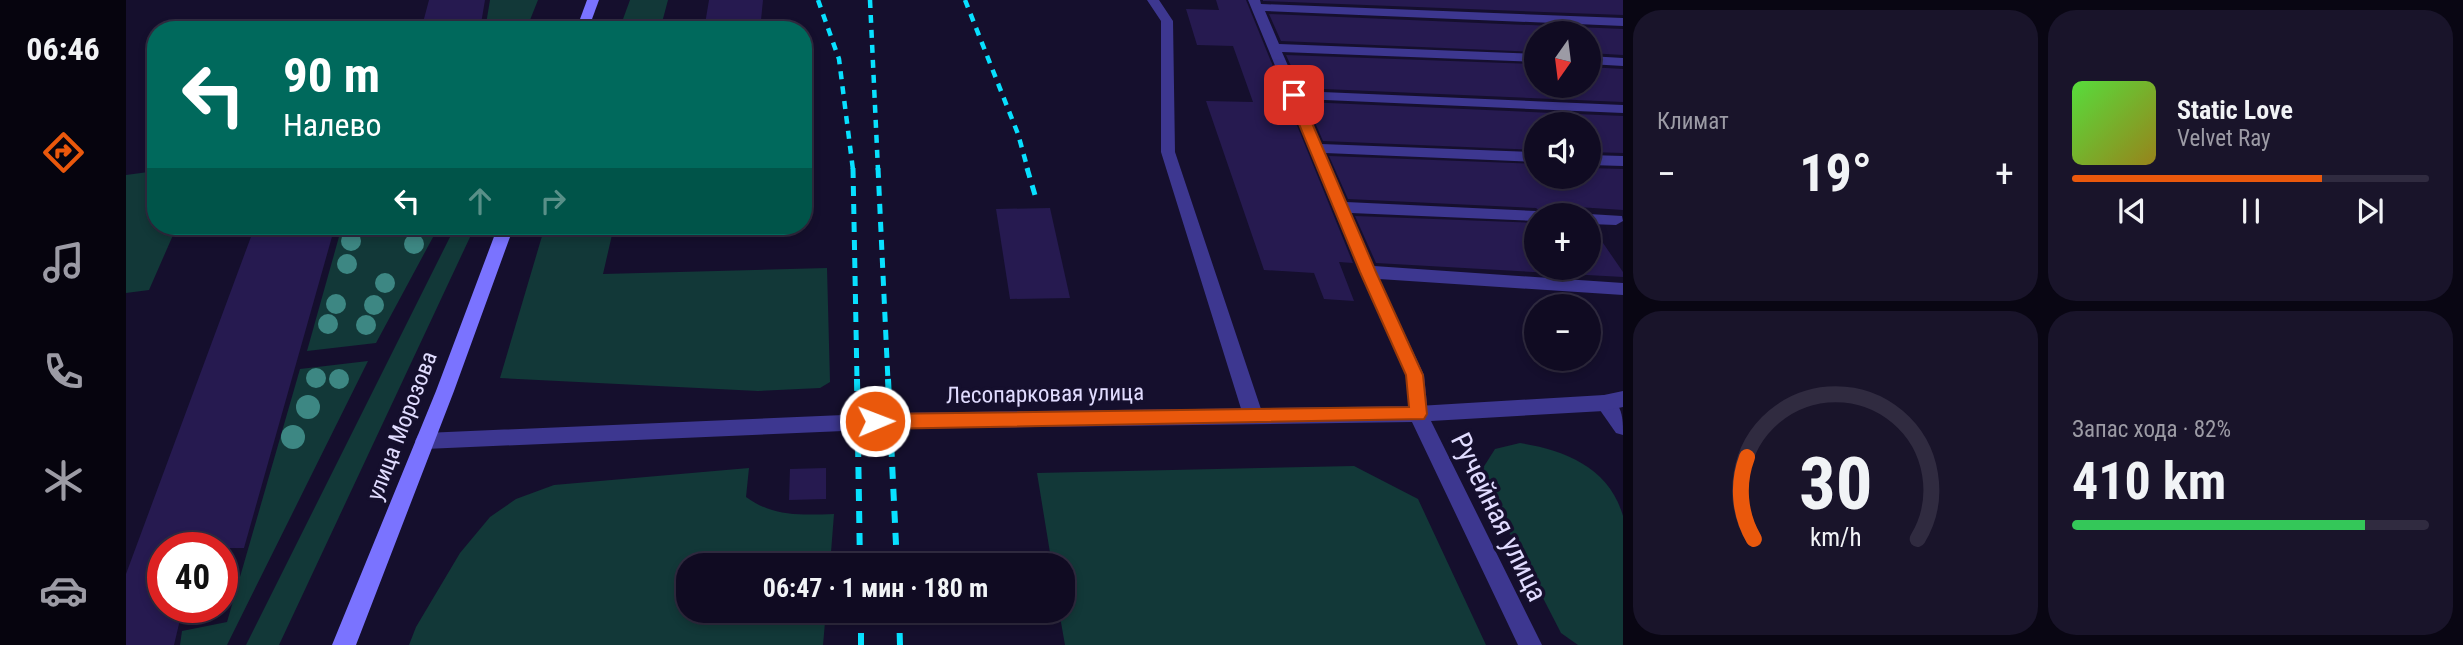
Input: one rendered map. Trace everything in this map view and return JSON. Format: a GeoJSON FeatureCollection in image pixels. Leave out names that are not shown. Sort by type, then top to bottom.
{"type":"FeatureCollection","features":[{"type":"Feature","properties":{"kind":"main road"},"geometry":{"type":"LineString","coordinates":[[585,21],[593,0]]}},
{"type":"Feature","properties":{"kind":"main road","name":"улица Морозова"},"geometry":{"type":"LineString","coordinates":[[344,645],[503,235]]}},
{"type":"Feature","properties":{"kind":"street"},"geometry":{"type":"LineString","coordinates":[[1153,0],[1167,21],[1168,152],[1253,415]]}},
{"type":"Feature","properties":{"kind":"street"},"geometry":{"type":"LineString","coordinates":[[1418,414],[1415,375],[1368,272],[1255,4],[1623,22]]}},
{"type":"Feature","properties":{"kind":"street"},"geometry":{"type":"LineString","coordinates":[[1274,48],[1524,58]]}},
{"type":"Feature","properties":{"kind":"street"},"geometry":{"type":"LineString","coordinates":[[1601,61],[1623,62]]}},
{"type":"Feature","properties":{"kind":"street"},"geometry":{"type":"LineString","coordinates":[[1294,95],[1623,109]]}},
{"type":"Feature","properties":{"kind":"street"},"geometry":{"type":"LineString","coordinates":[[1316,148],[1524,157]]}},
{"type":"Feature","properties":{"kind":"street"},"geometry":{"type":"LineString","coordinates":[[1601,160],[1623,161]]}},
{"type":"Feature","properties":{"kind":"street"},"geometry":{"type":"LineString","coordinates":[[1341,208],[1524,216]]}},
{"type":"Feature","properties":{"kind":"street"},"geometry":{"type":"LineString","coordinates":[[1601,219],[1616,220]]}},
{"type":"Feature","properties":{"kind":"street"},"geometry":{"type":"LineString","coordinates":[[1368,272],[1623,289]]}},
{"type":"Feature","properties":{"kind":"street"},"geometry":{"type":"LineString","coordinates":[[1613,401],[1623,426]]}},
{"type":"Feature","properties":{"kind":"street","name":"Лесопарковая улица"},"geometry":{"type":"LineString","coordinates":[[425,441],[890,421],[1418,414],[1613,401]]}},
{"type":"Feature","properties":{"kind":"street","name":"Ручейная улица"},"geometry":{"type":"LineString","coordinates":[[1418,414],[1530,645]]}},
{"type":"Feature","properties":{"kind":"green space"},"geometry":{"type":"Polygon","coordinates":[[[490,0],[538,0],[530,21],[486,21],[490,0]]]}},
{"type":"Feature","properties":{"kind":"green space"},"geometry":{"type":"Polygon","coordinates":[[[630,0],[668,0],[662,21],[622,21],[630,0]]]}},
{"type":"Feature","properties":{"kind":"green space"},"geometry":{"type":"Polygon","coordinates":[[[147,172],[147,235],[173,235],[149,290],[126,293],[126,175],[147,172]]]}},
{"type":"Feature","properties":{"kind":"green space"},"geometry":{"type":"Polygon","coordinates":[[[339,235],[434,235],[376,343],[307,351],[339,235]]]}},
{"type":"Feature","properties":{"kind":"green space"},"geometry":{"type":"Polygon","coordinates":[[[451,235],[471,235],[279,645],[246,645],[451,235]]]}},
{"type":"Feature","properties":{"kind":"green space"},"geometry":{"type":"Polygon","coordinates":[[[542,235],[612,235],[603,274],[827,268],[830,382],[820,388],[758,391],[500,378],[542,235]]]}},
{"type":"Feature","properties":{"kind":"green space"},"geometry":{"type":"Polygon","coordinates":[[[368,361],[238,623],[238,584],[300,369],[368,361]]]}},
{"type":"Feature","properties":{"kind":"green space"},"geometry":{"type":"Polygon","coordinates":[[[1520,443],[1553,450],[1583,464],[1596,473],[1616,499],[1623,516],[1623,645],[1578,645],[1561,633],[1489,493],[1483,468],[1495,449],[1520,443]]]}},
{"type":"Feature","properties":{"kind":"green space"},"geometry":{"type":"Polygon","coordinates":[[[1354,466],[1418,499],[1486,645],[1065,645],[1061,623],[1075,623],[1075,553],[1050,553],[1037,473],[1354,466]]]}},
{"type":"Feature","properties":{"kind":"green space"},"geometry":{"type":"Polygon","coordinates":[[[749,468],[746,497],[756,504],[788,513],[834,514],[831,553],[676,553],[676,623],[825,623],[823,645],[409,645],[416,627],[460,553],[490,517],[516,499],[554,485],[749,468]]]}},
{"type":"Feature","properties":{"kind":"green space"},"geometry":{"type":"Polygon","coordinates":[[[222,623],[238,623],[227,645],[180,645],[182,631],[222,623]]]}},
{"type":"Feature","properties":{"kind":"building"},"geometry":{"type":"Polygon","coordinates":[[[429,0],[485,0],[482,21],[423,21],[429,0]]]}},
{"type":"Feature","properties":{"kind":"building"},"geometry":{"type":"Polygon","coordinates":[[[709,0],[763,0],[761,21],[706,21],[709,0]]]}},
{"type":"Feature","properties":{"kind":"building"},"geometry":{"type":"Polygon","coordinates":[[[1216,0],[1246,0],[1353,263],[1339,262],[1354,301],[1324,299],[1314,273],[1264,270],[1206,101],[1253,102],[1233,46],[1197,45],[1186,9],[1219,10],[1216,0]]]}},
{"type":"Feature","properties":{"kind":"building"},"geometry":{"type":"Polygon","coordinates":[[[1623,0],[1623,15],[1263,1],[1623,0]]]}},
{"type":"Feature","properties":{"kind":"building"},"geometry":{"type":"Polygon","coordinates":[[[1269,14],[1524,25],[1524,51],[1281,41],[1269,14]]]}},
{"type":"Feature","properties":{"kind":"building"},"geometry":{"type":"Polygon","coordinates":[[[1601,28],[1623,29],[1623,55],[1601,54],[1601,28]]]}},
{"type":"Feature","properties":{"kind":"building"},"geometry":{"type":"Polygon","coordinates":[[[1286,55],[1524,64],[1524,98],[1301,88],[1286,55]]]}},
{"type":"Feature","properties":{"kind":"building"},"geometry":{"type":"Polygon","coordinates":[[[1601,68],[1623,69],[1623,102],[1531,98],[1601,98],[1601,68]]]}},
{"type":"Feature","properties":{"kind":"building"},"geometry":{"type":"Polygon","coordinates":[[[1306,102],[1532,112],[1524,112],[1524,149],[1323,141],[1306,102]]]}},
{"type":"Feature","properties":{"kind":"building"},"geometry":{"type":"Polygon","coordinates":[[[1601,115],[1623,116],[1623,153],[1601,152],[1601,115]]]}},
{"type":"Feature","properties":{"kind":"building"},"geometry":{"type":"Polygon","coordinates":[[[1329,156],[1524,164],[1524,189],[1601,189],[1601,168],[1623,169],[1623,210],[1601,209],[1601,203],[1524,203],[1524,207],[1348,199],[1329,156]]]}},
{"type":"Feature","properties":{"kind":"building"},"geometry":{"type":"Polygon","coordinates":[[[1050,208],[1070,298],[1010,299],[996,209],[1050,208]]]}},
{"type":"Feature","properties":{"kind":"building"},"geometry":{"type":"Polygon","coordinates":[[[1355,216],[1524,223],[1524,271],[1376,263],[1355,216]]]}},
{"type":"Feature","properties":{"kind":"building"},"geometry":{"type":"Polygon","coordinates":[[[252,235],[332,235],[244,548],[238,548],[238,532],[147,532],[147,623],[179,623],[174,645],[126,645],[126,574],[252,235]]]}},
{"type":"Feature","properties":{"kind":"building"},"geometry":{"type":"Polygon","coordinates":[[[1601,240],[1623,272],[1623,277],[1601,276],[1601,240]]]}},
{"type":"Feature","properties":{"kind":"building"},"geometry":{"type":"Polygon","coordinates":[[[826,468],[826,499],[789,500],[790,469],[826,468]]]}},
{"type":"Feature","properties":{"kind":"railway"},"geometry":{"type":"LineString","coordinates":[[818,0],[839,59],[853,170]]}},
{"type":"Feature","properties":{"kind":"railway"},"geometry":{"type":"LineString","coordinates":[[870,0],[878,170]]}},
{"type":"Feature","properties":{"kind":"railway"},"geometry":{"type":"LineString","coordinates":[[965,0],[1018,134],[1028,170]]}},
{"type":"Feature","properties":{"kind":"railway"},"geometry":{"type":"LineString","coordinates":[[853,168],[857,381]]}},
{"type":"Feature","properties":{"kind":"railway"},"geometry":{"type":"LineString","coordinates":[[878,168],[888,381]]}},
{"type":"Feature","properties":{"kind":"railway"},"geometry":{"type":"LineString","coordinates":[[1027,168],[1035,195]]}},
{"type":"Feature","properties":{"kind":"railway"},"geometry":{"type":"LineString","coordinates":[[857,379],[860,553]]}},
{"type":"Feature","properties":{"kind":"railway"},"geometry":{"type":"LineString","coordinates":[[888,379],[896,553]]}},
{"type":"Feature","properties":{"kind":"railway"},"geometry":{"type":"LineString","coordinates":[[861,623],[861,645]]}},
{"type":"Feature","properties":{"kind":"railway"},"geometry":{"type":"LineString","coordinates":[[899,623],[900,645]]}},
{"type":"Feature","properties":{"kind":"route"},"geometry":{"type":"LineString","coordinates":[[875,421],[1418,414],[1415,375],[1368,272],[1294,95]]}}]}
